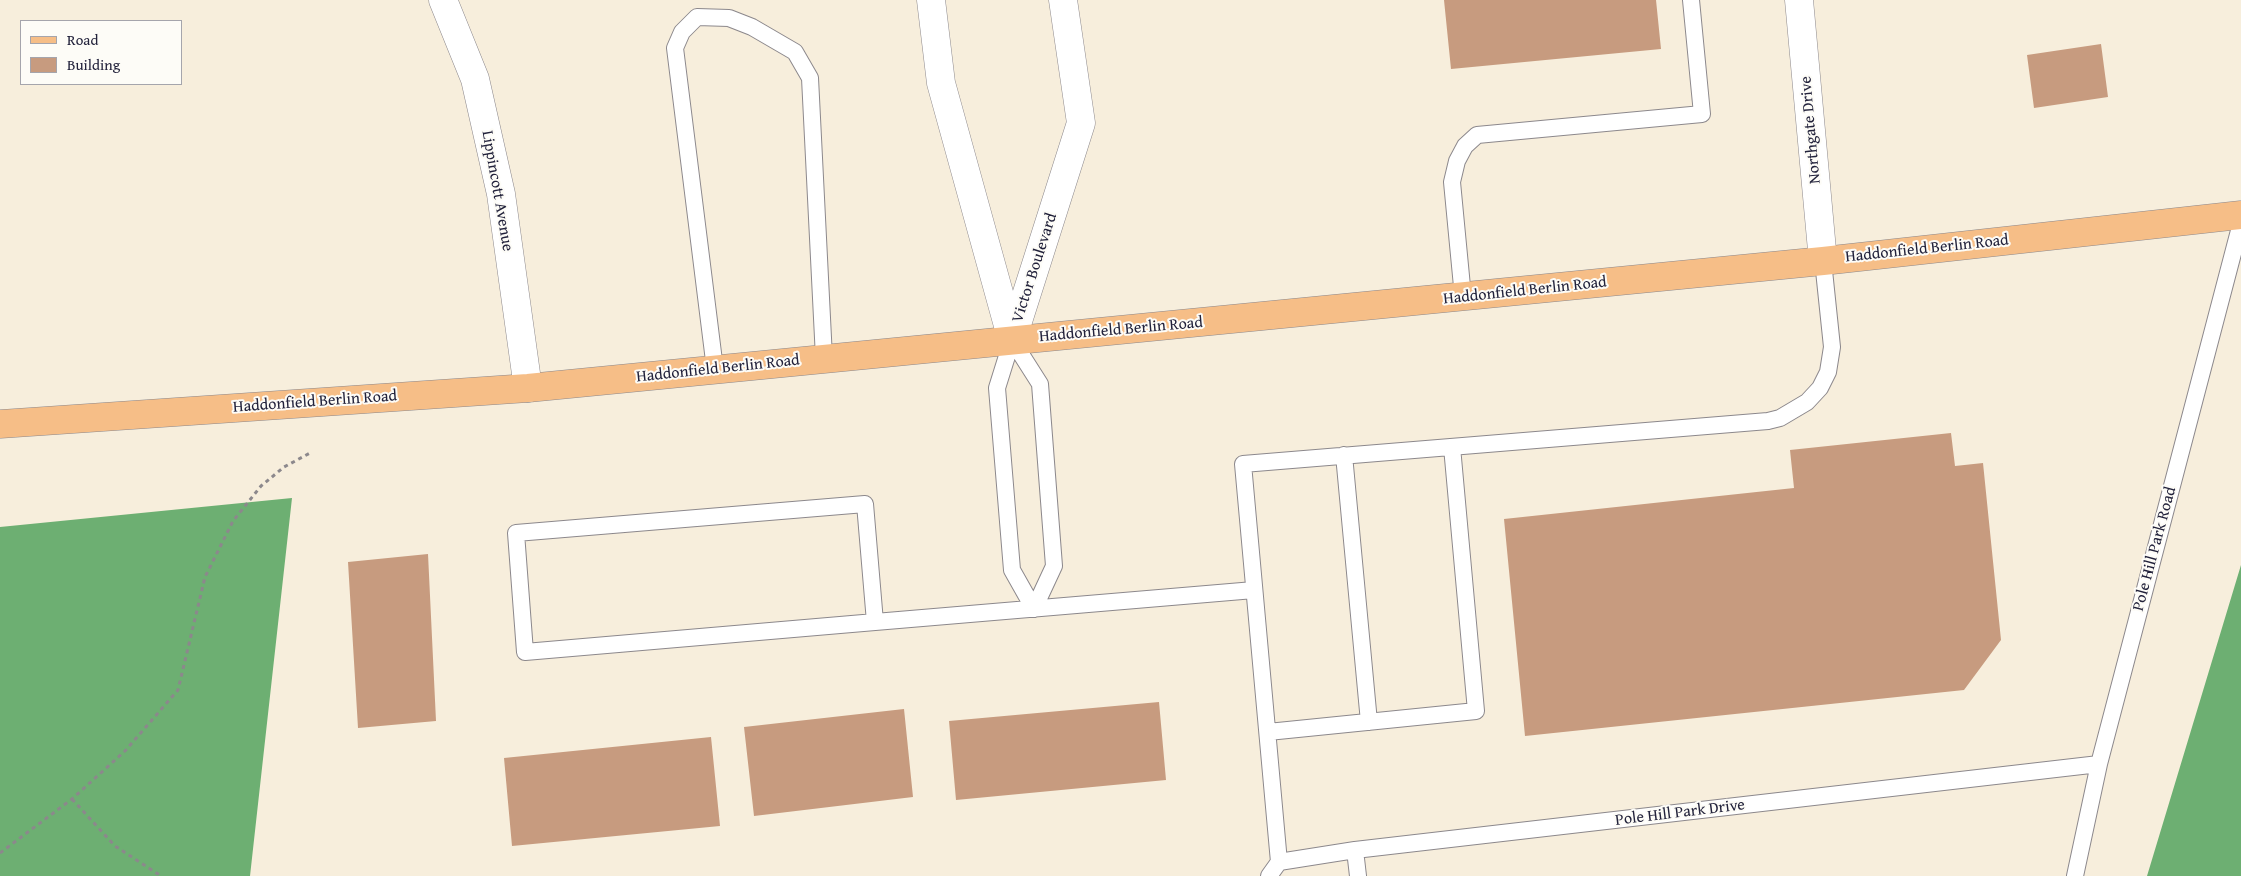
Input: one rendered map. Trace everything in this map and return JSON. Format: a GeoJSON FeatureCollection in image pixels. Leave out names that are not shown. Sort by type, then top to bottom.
{"type":"FeatureCollection","features":[{"type":"Feature","properties":{"kind":"main road","name":"Haddonfield Berlin Road"},"geometry":{"type":"LineString","coordinates":[[0,424],[528,388],[1822,261],[2241,215]]}},
{"type":"Feature","properties":{"kind":"street","name":"Lippincott Avenue"},"geometry":{"type":"LineString","coordinates":[[443,0],[475,79],[501,194],[528,388]]}},
{"type":"Feature","properties":{"kind":"street","name":"Victor Boulevard"},"geometry":{"type":"LineString","coordinates":[[931,0],[941,83],[1012,340]]}},
{"type":"Feature","properties":{"kind":"street","name":"Victor Boulevard"},"geometry":{"type":"LineString","coordinates":[[1012,340],[1081,124],[1063,0]]}},
{"type":"Feature","properties":{"kind":"street","name":"Northgate Drive"},"geometry":{"type":"LineString","coordinates":[[1799,0],[1822,261]]}},
{"type":"Feature","properties":{"kind":"lane"},"geometry":{"type":"LineString","coordinates":[[1462,297],[1452,182],[1455,166],[1465,146],[1477,135],[1702,114],[1691,0]]}},
{"type":"Feature","properties":{"kind":"lane"},"geometry":{"type":"LineString","coordinates":[[715,369],[675,48],[682,32],[697,17],[729,18],[752,27],[795,52],[810,78],[824,358]]}},
{"type":"Feature","properties":{"kind":"lane","name":"Pole Hill Park Road"},"geometry":{"type":"LineString","coordinates":[[2075,876],[2099,764],[2241,223]]}},
{"type":"Feature","properties":{"kind":"lane"},"geometry":{"type":"LineString","coordinates":[[1269,876],[1279,862],[1243,464],[1768,421],[1792,413],[1807,402],[1820,388],[1828,372],[1831,359],[1832,340],[1822,261]]}},
{"type":"Feature","properties":{"kind":"lane"},"geometry":{"type":"LineString","coordinates":[[1012,340],[997,388],[1012,570],[1034,609]]}},
{"type":"Feature","properties":{"kind":"lane"},"geometry":{"type":"LineString","coordinates":[[1012,340],[1040,384],[1054,566],[1034,609]]}},
{"type":"Feature","properties":{"kind":"lane"},"geometry":{"type":"LineString","coordinates":[[1268,732],[1476,711],[1452,447]]}},
{"type":"Feature","properties":{"kind":"lane"},"geometry":{"type":"LineString","coordinates":[[1344,455],[1369,722]]}},
{"type":"Feature","properties":{"kind":"lane"},"geometry":{"type":"LineString","coordinates":[[875,622],[865,504],[516,533],[525,652],[1254,590]]}},
{"type":"Feature","properties":{"kind":"lane","name":"Pole Hill Park Drive"},"geometry":{"type":"LineString","coordinates":[[1279,862],[1355,850],[2099,764]]}},
{"type":"Feature","properties":{"kind":"lane"},"geometry":{"type":"LineString","coordinates":[[1355,850],[1358,876]]}},
{"type":"Feature","properties":{"kind":"path"},"geometry":{"type":"LineString","coordinates":[[0,853],[36,824],[72,799],[125,751],[178,690],[204,577],[233,521],[261,486],[284,467],[310,452]]}},
{"type":"Feature","properties":{"kind":"path"},"geometry":{"type":"LineString","coordinates":[[72,799],[115,846],[161,876]]}},
{"type":"Feature","properties":{"kind":"green space"},"geometry":{"type":"Polygon","coordinates":[[[292,498],[250,876],[0,876],[0,527],[292,498]]]}},
{"type":"Feature","properties":{"kind":"green space"},"geometry":{"type":"Polygon","coordinates":[[[2241,565],[2241,876],[2147,876],[2241,565]]]}},
{"type":"Feature","properties":{"kind":"building"},"geometry":{"type":"Polygon","coordinates":[[[1444,0],[1656,0],[1661,49],[1451,69],[1444,0]]]}},
{"type":"Feature","properties":{"kind":"building"},"geometry":{"type":"Polygon","coordinates":[[[2101,44],[2108,97],[2034,108],[2027,55],[2101,44]]]}},
{"type":"Feature","properties":{"kind":"building"},"geometry":{"type":"Polygon","coordinates":[[[1951,433],[1955,466],[1983,463],[2001,640],[1964,690],[1525,736],[1504,519],[1794,488],[1790,450],[1951,433]]]}},
{"type":"Feature","properties":{"kind":"building"},"geometry":{"type":"Polygon","coordinates":[[[428,554],[436,721],[358,728],[348,562],[428,554]]]}},
{"type":"Feature","properties":{"kind":"building"},"geometry":{"type":"Polygon","coordinates":[[[1159,702],[1166,780],[956,800],[949,721],[1159,702]]]}},
{"type":"Feature","properties":{"kind":"building"},"geometry":{"type":"Polygon","coordinates":[[[904,709],[913,797],[754,816],[744,727],[904,709]]]}},
{"type":"Feature","properties":{"kind":"building"},"geometry":{"type":"Polygon","coordinates":[[[711,737],[720,826],[512,846],[504,758],[711,737]]]}}]}
